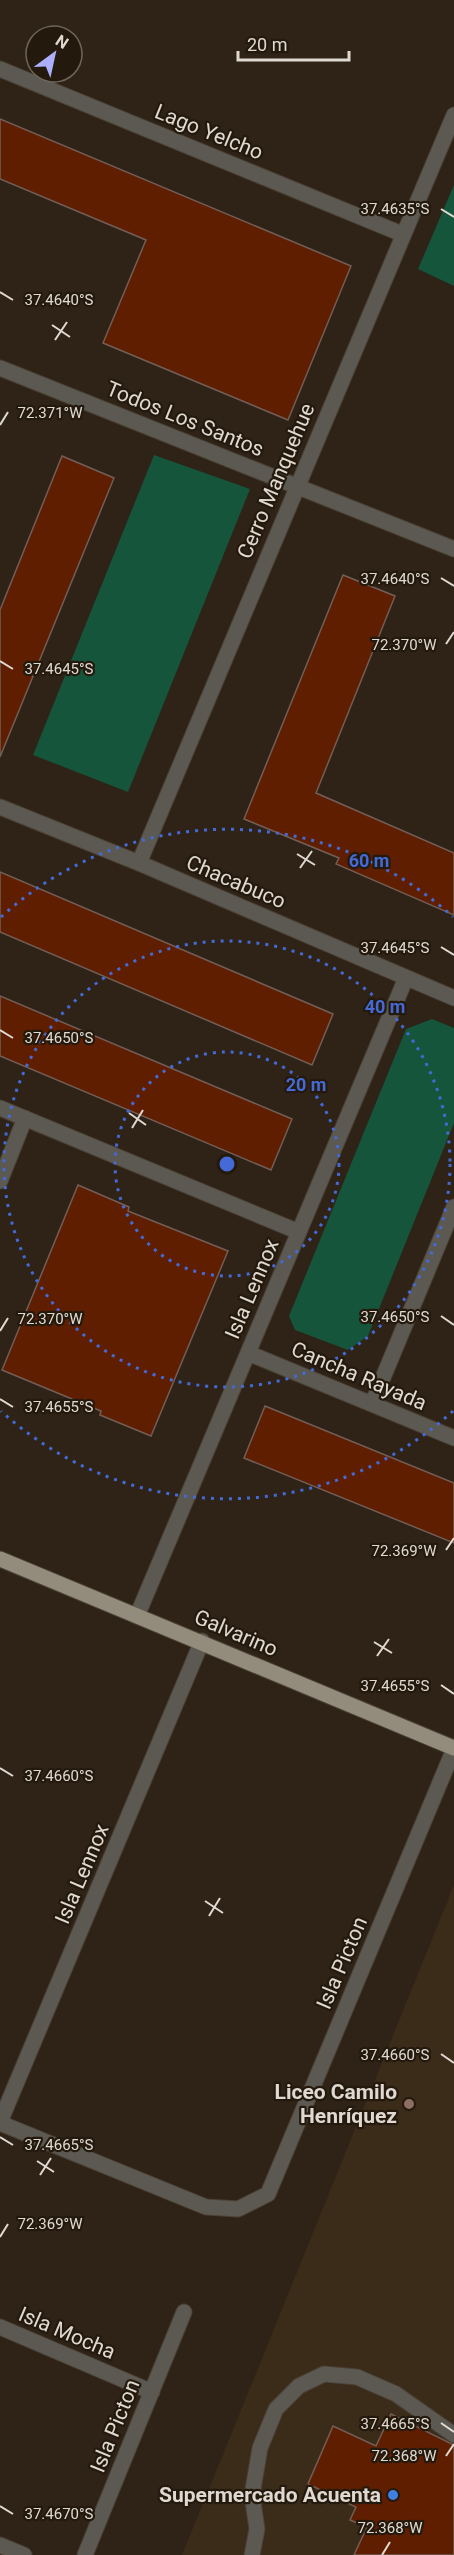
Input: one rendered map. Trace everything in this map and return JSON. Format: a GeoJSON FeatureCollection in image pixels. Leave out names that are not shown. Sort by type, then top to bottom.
{"type":"FeatureCollection","features":[{"type":"Feature","properties":{"kind":"main road","name":"Galvarino"},"geometry":{"type":"LineString","coordinates":[[0,1559],[202,1641],[454,1749]]}},
{"type":"Feature","properties":{"kind":"street","name":"Lago Yelcho"},"geometry":{"type":"LineString","coordinates":[[0,69],[402,234]]}},
{"type":"Feature","properties":{"kind":"street","name":"Cerro Manquehue"},"geometry":{"type":"LineString","coordinates":[[139,863],[454,115]]}},
{"type":"Feature","properties":{"kind":"street","name":"Todos Los Santos"},"geometry":{"type":"LineString","coordinates":[[0,368],[454,549]]}},
{"type":"Feature","properties":{"kind":"street","name":"Chacabuco"},"geometry":{"type":"LineString","coordinates":[[0,807],[139,863],[454,998]]}},
{"type":"Feature","properties":{"kind":"street","name":"Isla Lennox"},"geometry":{"type":"LineString","coordinates":[[137,1616],[406,978]]}},
{"type":"Feature","properties":{"kind":"street"},"geometry":{"type":"LineString","coordinates":[[0,1108],[299,1233]]}},
{"type":"Feature","properties":{"kind":"street"},"geometry":{"type":"LineString","coordinates":[[0,1180],[25,1118]]}},
{"type":"Feature","properties":{"kind":"street"},"geometry":{"type":"LineString","coordinates":[[372,1404],[454,1207]]}},
{"type":"Feature","properties":{"kind":"street","name":"Cancha Rayada"},"geometry":{"type":"LineString","coordinates":[[248,1353],[454,1438]]}},
{"type":"Feature","properties":{"kind":"street","name":"Isla Lennox"},"geometry":{"type":"LineString","coordinates":[[0,2123],[202,1641]]}},
{"type":"Feature","properties":{"kind":"street","name":"Isla Picton"},"geometry":{"type":"LineString","coordinates":[[0,2123],[206,2207],[238,2209],[268,2194],[454,1749]]}},
{"type":"Feature","properties":{"kind":"street","name":"Isla Picton"},"geometry":{"type":"LineString","coordinates":[[85,2555],[184,2312]]}},
{"type":"Feature","properties":{"kind":"street","name":"Isla Mocha"},"geometry":{"type":"LineString","coordinates":[[0,2328],[152,2392]]}},
{"type":"Feature","properties":{"kind":"street"},"geometry":{"type":"LineString","coordinates":[[252,2555],[256,2529],[252,2495],[260,2448],[276,2409],[299,2386],[324,2374],[357,2377],[396,2394],[454,2434]]}},
{"type":"Feature","properties":{"kind":"street"},"geometry":{"type":"LineString","coordinates":[[0,2545],[24,2555]]}},
{"type":"Feature","properties":{"kind":"shaded area"},"geometry":{"type":"Polygon","coordinates":[[[454,1885],[454,2555],[182,2555],[276,2324],[454,1885]]]}},
{"type":"Feature","properties":{"kind":"green space"},"geometry":{"type":"Polygon","coordinates":[[[454,185],[454,286],[418,269],[454,185]]]}},
{"type":"Feature","properties":{"kind":"green space"},"geometry":{"type":"Polygon","coordinates":[[[154,455],[250,489],[128,792],[33,755],[154,455]]]}},
{"type":"Feature","properties":{"kind":"green space"},"geometry":{"type":"Polygon","coordinates":[[[432,1019],[454,1028],[454,1123],[368,1336],[348,1350],[295,1330],[289,1316],[406,1029],[432,1019]]]}},
{"type":"Feature","properties":{"kind":"building"},"geometry":{"type":"Polygon","coordinates":[[[0,119],[351,266],[288,420],[103,343],[146,240],[0,179],[0,119]]]}},
{"type":"Feature","properties":{"kind":"building"},"geometry":{"type":"Polygon","coordinates":[[[62,456],[114,478],[0,757],[0,610],[62,456]]]}},
{"type":"Feature","properties":{"kind":"building"},"geometry":{"type":"Polygon","coordinates":[[[343,575],[395,596],[316,793],[454,853],[454,915],[336,864],[339,858],[244,819],[343,575]]]}},
{"type":"Feature","properties":{"kind":"building"},"geometry":{"type":"Polygon","coordinates":[[[0,872],[333,1014],[312,1065],[0,932],[0,872]]]}},
{"type":"Feature","properties":{"kind":"building"},"geometry":{"type":"Polygon","coordinates":[[[0,996],[292,1119],[271,1170],[0,1056],[0,996]]]}},
{"type":"Feature","properties":{"kind":"building"},"geometry":{"type":"Polygon","coordinates":[[[78,1185],[129,1207],[128,1211],[228,1251],[151,1436],[100,1415],[101,1411],[2,1370],[78,1185]]]}},
{"type":"Feature","properties":{"kind":"building"},"geometry":{"type":"Polygon","coordinates":[[[265,1406],[454,1483],[454,1543],[244,1458],[265,1406]]]}},
{"type":"Feature","properties":{"kind":"building","name":"Supermercado Acuenta"},"geometry":{"type":"Polygon","coordinates":[[[391,2414],[454,2445],[454,2555],[354,2555],[367,2527],[350,2520],[356,2507],[308,2484],[333,2426],[376,2446],[391,2414]]]}},
{"type":"Feature","properties":{"kind":"place","name":"Liceo Camilo Henríquez"},"geometry":{"type":"Point","coordinates":[409,2104]}},
{"type":"Feature","properties":{"kind":"place","name":"Supermercado Acuenta"},"geometry":{"type":"Point","coordinates":[393,2495]}}]}
